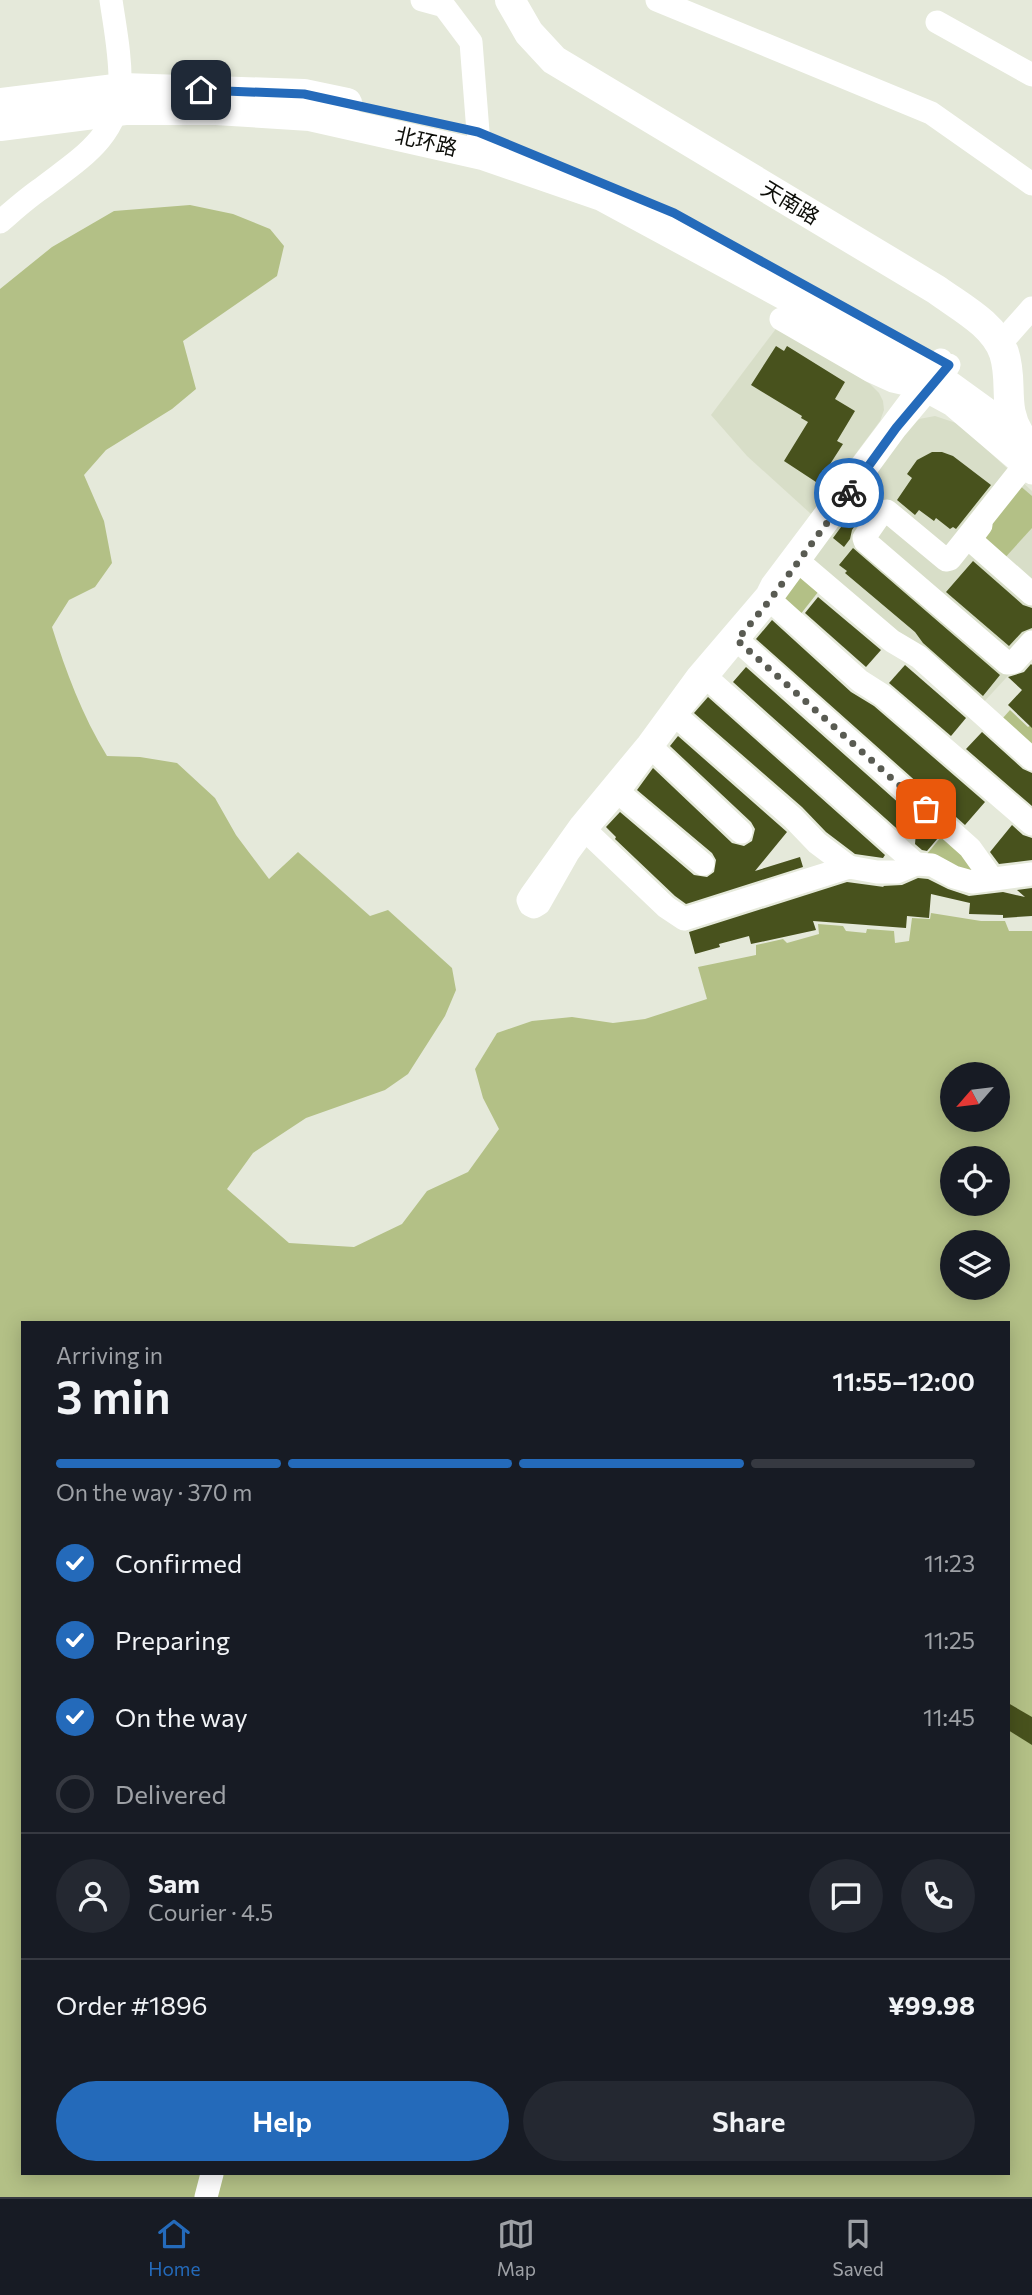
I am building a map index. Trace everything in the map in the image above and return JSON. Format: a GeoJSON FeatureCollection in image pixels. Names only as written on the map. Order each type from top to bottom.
{"type":"FeatureCollection","features":[{"type":"Feature","properties":{"kind":"main road","name":"天南路"},"geometry":{"type":"LineString","coordinates":[[510,0],[529,33],[554,61],[937,290],[976,317],[1003,351],[1026,444]]}},
{"type":"Feature","properties":{"kind":"main road","name":"天南路"},"geometry":{"type":"LineString","coordinates":[[522,0],[547,38],[571,58],[944,282],[983,311],[1008,335],[1021,362],[1026,444]]}},
{"type":"Feature","properties":{"kind":"main road","name":"北环路"},"geometry":{"type":"LineString","coordinates":[[0,103],[304,94],[480,144],[674,213],[934,376],[1026,444]]}},
{"type":"Feature","properties":{"kind":"main road","name":"北环路"},"geometry":{"type":"LineString","coordinates":[[0,126],[118,99]]}},
{"type":"Feature","properties":{"kind":"street"},"geometry":{"type":"LineString","coordinates":[[0,222],[87,155],[107,131],[118,99],[120,60],[111,0]]}},
{"type":"Feature","properties":{"kind":"street"},"geometry":{"type":"LineString","coordinates":[[422,0],[444,6],[471,42],[480,144]]}},
{"type":"Feature","properties":{"kind":"street"},"geometry":{"type":"LineString","coordinates":[[657,0],[932,113],[1032,184]]}},
{"type":"Feature","properties":{"kind":"street"},"geometry":{"type":"LineString","coordinates":[[937,22],[1032,75]]}},
{"type":"Feature","properties":{"kind":"street"},"geometry":{"type":"LineString","coordinates":[[1008,335],[1032,309]]}},
{"type":"Feature","properties":{"kind":"street"},"geometry":{"type":"LineString","coordinates":[[781,318],[892,381],[934,376]]}},
{"type":"Feature","properties":{"kind":"street"},"geometry":{"type":"LineString","coordinates":[[934,376],[964,414],[1026,444]]}},
{"type":"Feature","properties":{"kind":"street"},"geometry":{"type":"LineString","coordinates":[[934,376],[770,600],[585,830],[568,853],[539,904],[534,907],[530,905],[528,900],[531,895],[580,825],[648,744],[696,677],[767,595],[934,376]]}},
{"type":"Feature","properties":{"kind":"street"},"geometry":{"type":"LineString","coordinates":[[1026,444],[950,559],[946,560],[887,512],[882,512],[865,535],[865,541],[1007,663],[1014,662],[1032,642]]}},
{"type":"Feature","properties":{"kind":"street"},"geometry":{"type":"LineString","coordinates":[[1026,444],[1007,492],[972,540],[1032,594]]}},
{"type":"Feature","properties":{"kind":"street"},"geometry":{"type":"LineString","coordinates":[[897,568],[920,539]]}},
{"type":"Feature","properties":{"kind":"street"},"geometry":{"type":"LineString","coordinates":[[798,561],[892,641],[919,657],[1032,759]]}},
{"type":"Feature","properties":{"kind":"street"},"geometry":{"type":"LineString","coordinates":[[770,600],[860,681],[882,695],[1032,824]]}},
{"type":"Feature","properties":{"kind":"street"},"geometry":{"type":"LineString","coordinates":[[737,640],[970,848],[992,879]]}},
{"type":"Feature","properties":{"kind":"street"},"geometry":{"type":"LineString","coordinates":[[707,678],[916,864]]}},
{"type":"Feature","properties":{"kind":"street"},"geometry":{"type":"LineString","coordinates":[[675,715],[793,818],[817,843],[849,867],[897,872],[916,864],[932,865],[954,877],[972,882],[1032,874]]}},
{"type":"Feature","properties":{"kind":"street"},"geometry":{"type":"LineString","coordinates":[[652,748],[741,832]]}},
{"type":"Feature","properties":{"kind":"street"},"geometry":{"type":"LineString","coordinates":[[618,792],[703,864]]}},
{"type":"Feature","properties":{"kind":"street"},"geometry":{"type":"LineString","coordinates":[[585,830],[666,907],[684,919],[849,867]]}},
{"type":"Feature","properties":{"kind":"street"},"geometry":{"type":"LineString","coordinates":[[206,2197],[212,2175]]}},
{"type":"Feature","properties":{"kind":"shaded area"},"geometry":{"type":"Polygon","coordinates":[[[778,326],[870,384],[883,401],[884,410],[880,421],[811,514],[747,456],[711,415],[778,326]]]}},
{"type":"Feature","properties":{"kind":"shaded area"},"geometry":{"type":"Polygon","coordinates":[[[935,416],[959,424],[1032,491],[1032,650],[981,705],[807,555],[905,430],[919,419],[935,416]]]}},
{"type":"Feature","properties":{"kind":"green space"},"geometry":{"type":"Polygon","coordinates":[[[190,205],[233,214],[270,229],[284,246],[277,276],[183,341],[196,389],[172,409],[106,450],[84,475],[104,521],[112,563],[95,587],[69,600],[52,627],[82,709],[107,756],[140,757],[177,763],[215,798],[236,835],[269,879],[298,852],[370,916],[388,910],[452,968],[456,990],[445,1016],[408,1074],[385,1090],[306,1118],[253,1153],[227,1189],[289,1243],[354,1247],[402,1224],[427,1191],[468,1172],[499,1129],[483,1098],[475,1069],[497,1033],[532,1021],[572,1017],[613,1023],[645,1019],[707,999],[698,967],[756,955],[756,945],[783,939],[787,943],[819,934],[818,924],[843,926],[846,931],[866,933],[867,929],[894,931],[895,943],[909,941],[912,918],[930,919],[931,913],[981,921],[1005,921],[1009,931],[1032,931],[1032,2197],[0,2197],[0,289],[52,247],[114,211],[190,205]]]}},
{"type":"Feature","properties":{"kind":"green space"},"geometry":{"type":"Polygon","coordinates":[[[1018,484],[1032,496],[1032,528],[1002,561],[975,537],[1018,484]]]}},
{"type":"Feature","properties":{"kind":"green space"},"geometry":{"type":"Polygon","coordinates":[[[797,570],[822,587],[796,620],[778,594],[797,570]]]}},
{"type":"Feature","properties":{"kind":"green space"},"geometry":{"type":"Polygon","coordinates":[[[1010,710],[1028,727],[1032,724],[1032,747],[1002,719],[1010,710]]]}},
{"type":"Feature","properties":{"kind":"green space"},"geometry":{"type":"Polygon","coordinates":[[[945,832],[982,873],[922,860],[945,832]]]}},
{"type":"Feature","properties":{"kind":"building"},"geometry":{"type":"Polygon","coordinates":[[[776,346],[784,351],[787,346],[845,382],[835,399],[855,411],[837,441],[843,444],[816,482],[784,461],[808,422],[751,385],[776,346]]]}},
{"type":"Feature","properties":{"kind":"building"},"geometry":{"type":"Polygon","coordinates":[[[932,452],[953,456],[991,485],[956,529],[950,529],[936,518],[934,521],[919,510],[915,515],[897,500],[912,478],[907,474],[917,460],[932,452]]]}},
{"type":"Feature","properties":{"kind":"building"},"geometry":{"type":"Polygon","coordinates":[[[869,489],[880,498],[870,504],[844,547],[833,538],[869,489]]]}},
{"type":"Feature","properties":{"kind":"building"},"geometry":{"type":"Polygon","coordinates":[[[853,548],[1000,675],[983,696],[923,643],[915,632],[845,573],[847,571],[839,565],[853,548]]]}},
{"type":"Feature","properties":{"kind":"building"},"geometry":{"type":"Polygon","coordinates":[[[973,561],[1023,605],[1032,608],[1032,628],[1022,632],[1009,646],[946,592],[973,561]]]}},
{"type":"Feature","properties":{"kind":"building"},"geometry":{"type":"Polygon","coordinates":[[[818,597],[881,650],[866,667],[805,613],[818,597]]]}},
{"type":"Feature","properties":{"kind":"building"},"geometry":{"type":"Polygon","coordinates":[[[772,620],[851,692],[874,706],[985,802],[965,825],[756,639],[772,620]]]}},
{"type":"Feature","properties":{"kind":"building"},"geometry":{"type":"Polygon","coordinates":[[[1031,664],[1032,728],[1008,705],[1022,690],[1008,677],[1024,672],[1031,664]]]}},
{"type":"Feature","properties":{"kind":"building"},"geometry":{"type":"Polygon","coordinates":[[[905,665],[966,718],[951,736],[889,683],[905,665]]]}},
{"type":"Feature","properties":{"kind":"building"},"geometry":{"type":"Polygon","coordinates":[[[746,667],[938,838],[927,851],[915,844],[917,821],[904,835],[733,682],[746,667]]]}},
{"type":"Feature","properties":{"kind":"building"},"geometry":{"type":"Polygon","coordinates":[[[708,697],[885,855],[883,858],[855,854],[826,832],[802,807],[694,713],[708,697]]]}},
{"type":"Feature","properties":{"kind":"building"},"geometry":{"type":"Polygon","coordinates":[[[982,732],[1023,769],[1032,773],[1032,806],[966,749],[982,732]]]}},
{"type":"Feature","properties":{"kind":"building"},"geometry":{"type":"Polygon","coordinates":[[[678,736],[787,832],[755,871],[800,857],[803,867],[686,904],[615,839],[606,827],[620,812],[694,875],[707,877],[714,872],[716,860],[712,853],[637,790],[653,768],[732,843],[744,846],[752,841],[755,829],[751,822],[670,746],[678,736]]]}},
{"type":"Feature","properties":{"kind":"building"},"geometry":{"type":"Polygon","coordinates":[[[1012,825],[1023,835],[1032,838],[1032,860],[999,864],[990,852],[1012,825]]]}},
{"type":"Feature","properties":{"kind":"building"},"geometry":{"type":"Polygon","coordinates":[[[918,878],[928,879],[969,896],[1003,892],[1025,897],[1017,890],[1032,888],[1032,916],[1003,918],[1003,915],[969,914],[970,903],[931,894],[929,918],[907,916],[906,928],[813,921],[816,930],[751,944],[749,936],[695,954],[689,932],[847,882],[884,887],[902,885],[918,878]]]}},
{"type":"Feature","properties":{"kind":"building"},"geometry":{"type":"Polygon","coordinates":[[[1010,1704],[1032,1717],[1032,1745],[1010,1731],[1010,1704]]]}},
{"type":"Feature","properties":{"kind":"way so far"},"geometry":{"type":"LineString","coordinates":[[849,493],[737,640],[926,809]]}},
{"type":"Feature","properties":{"kind":"route"},"geometry":{"type":"LineString","coordinates":[[201,90],[304,94],[478,132],[674,213],[949,365],[896,428],[849,493]]}}]}
